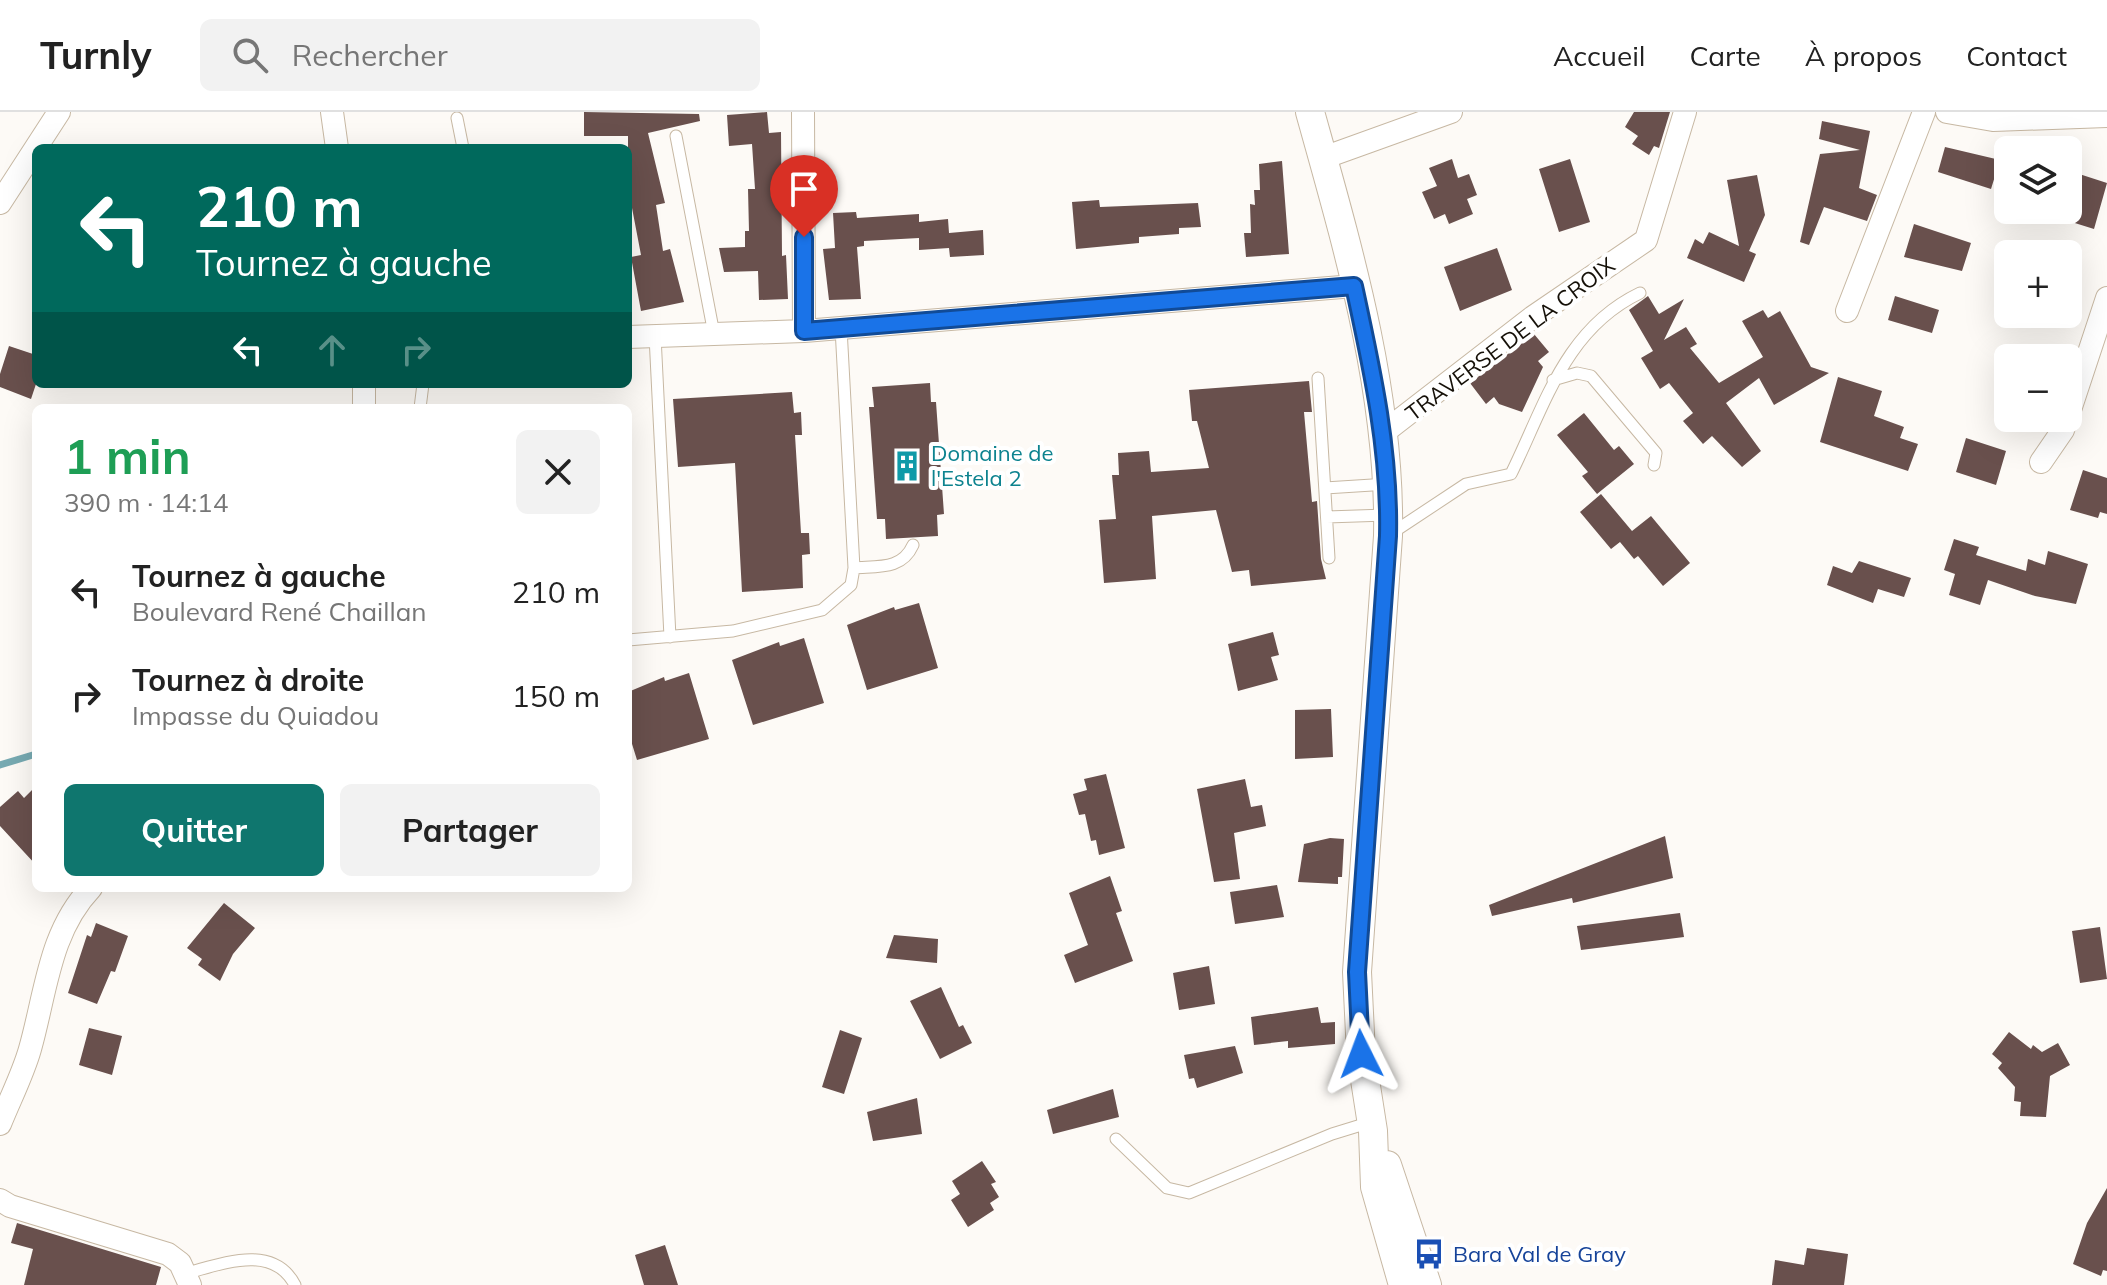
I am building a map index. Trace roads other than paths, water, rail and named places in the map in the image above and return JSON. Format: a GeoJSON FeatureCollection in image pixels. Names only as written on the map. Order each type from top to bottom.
{"type":"FeatureCollection","features":[{"type":"Feature","properties":{"kind":"street"},"geometry":{"type":"LineString","coordinates":[[38,144],[59,112]]}},
{"type":"Feature","properties":{"kind":"street"},"geometry":{"type":"LineString","coordinates":[[332,112],[336,144]]}},
{"type":"Feature","properties":{"kind":"street"},"geometry":{"type":"LineString","coordinates":[[803,112],[804,331]]}},
{"type":"Feature","properties":{"kind":"street"},"geometry":{"type":"LineString","coordinates":[[1310,112],[1354,286],[1383,433],[1389,484],[1389,525],[1357,972],[1361,1054],[1372,1126],[1375,1187],[1403,1285]]}},
{"type":"Feature","properties":{"kind":"street"},"geometry":{"type":"LineString","coordinates":[[1323,158],[1451,112]]}},
{"type":"Feature","properties":{"kind":"street","name":"TRAVERSE DE LA CROIX"},"geometry":{"type":"LineString","coordinates":[[1383,433],[1533,317],[1646,240],[1685,112]]}},
{"type":"Feature","properties":{"kind":"street"},"geometry":{"type":"LineString","coordinates":[[1847,311],[1924,112]]}},
{"type":"Feature","properties":{"kind":"street"},"geometry":{"type":"LineString","coordinates":[[1947,112],[1993,120],[2107,116]]}},
{"type":"Feature","properties":{"kind":"street"},"geometry":{"type":"LineString","coordinates":[[0,203],[32,154]]}},
{"type":"Feature","properties":{"kind":"street"},"geometry":{"type":"LineString","coordinates":[[632,337],[804,331],[1354,286]]}},
{"type":"Feature","properties":{"kind":"street"},"geometry":{"type":"LineString","coordinates":[[2082,374],[2107,298]]}},
{"type":"Feature","properties":{"kind":"street"},"geometry":{"type":"LineString","coordinates":[[2041,462],[2062,432]]}},
{"type":"Feature","properties":{"kind":"street"},"geometry":{"type":"LineString","coordinates":[[0,1124],[30,1051],[55,948],[76,904],[87,892]]}},
{"type":"Feature","properties":{"kind":"street"},"geometry":{"type":"LineString","coordinates":[[1372,1126],[1427,1285]]}},
{"type":"Feature","properties":{"kind":"street"},"geometry":{"type":"LineString","coordinates":[[0,1200],[10,1206],[168,1254],[189,1279]]}},
{"type":"Feature","properties":{"kind":"lane"},"geometry":{"type":"LineString","coordinates":[[457,118],[462,144]]}},
{"type":"Feature","properties":{"kind":"lane"},"geometry":{"type":"LineString","coordinates":[[676,136],[714,334]]}},
{"type":"Feature","properties":{"kind":"lane"},"geometry":{"type":"LineString","coordinates":[[1327,517],[1389,525],[1466,484],[1511,474],[1553,380],[1570,351],[1614,305],[1640,293]]}},
{"type":"Feature","properties":{"kind":"lane"},"geometry":{"type":"LineString","coordinates":[[632,640],[733,631],[822,610],[851,585],[854,568],[841,328]]}},
{"type":"Feature","properties":{"kind":"lane"},"geometry":{"type":"LineString","coordinates":[[655,336],[670,637]]}},
{"type":"Feature","properties":{"kind":"lane"},"geometry":{"type":"LineString","coordinates":[[1553,380],[1577,373],[1591,376],[1656,453],[1654,465]]}},
{"type":"Feature","properties":{"kind":"lane"},"geometry":{"type":"LineString","coordinates":[[1318,378],[1329,558]]}},
{"type":"Feature","properties":{"kind":"lane"},"geometry":{"type":"LineString","coordinates":[[1325,488],[1389,484]]}},
{"type":"Feature","properties":{"kind":"lane"},"geometry":{"type":"LineString","coordinates":[[854,568],[899,564],[908,557],[913,545]]}},
{"type":"Feature","properties":{"kind":"lane"},"geometry":{"type":"LineString","coordinates":[[1116,1139],[1167,1188],[1189,1193],[1332,1134],[1372,1126]]}},
{"type":"Feature","properties":{"kind":"lane"},"geometry":{"type":"LineString","coordinates":[[189,1279],[237,1260],[262,1259],[278,1266],[295,1285]]}},
{"type":"Feature","properties":{"kind":"waterway"},"geometry":{"type":"LineString","coordinates":[[0,765],[32,755]]}},
{"type":"Feature","properties":{"kind":"place","name":"Domaine de l'Estela 2"},"geometry":{"type":"Point","coordinates":[907,466]}},
{"type":"Feature","properties":{"kind":"place","name":"Bara Val de Gray"},"geometry":{"type":"Point","coordinates":[1429,1254]}}]}
